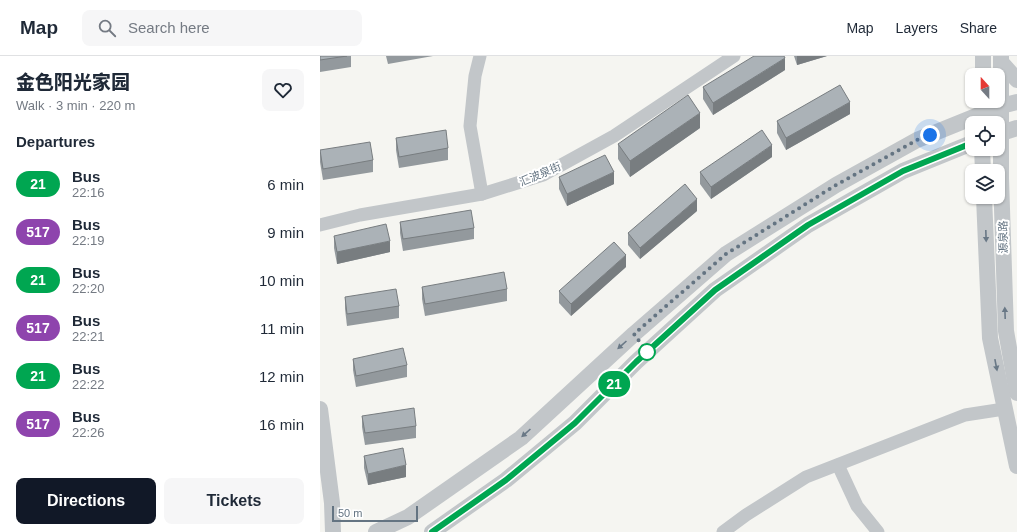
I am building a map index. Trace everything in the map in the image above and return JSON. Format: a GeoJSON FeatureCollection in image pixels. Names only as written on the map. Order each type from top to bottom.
{"type":"FeatureCollection","features":[{"type":"Feature","properties":{"kind":"street"},"geometry":{"type":"LineString","coordinates":[[480,56],[475,76],[470,126],[482,194]]}},
{"type":"Feature","properties":{"kind":"street","name":"汇波泉街"},"geometry":{"type":"LineString","coordinates":[[320,225],[360,215],[482,194],[543,175],[614,136],[734,56]]}},
{"type":"Feature","properties":{"kind":"street"},"geometry":{"type":"LineString","coordinates":[[983,56],[983,68]]}},
{"type":"Feature","properties":{"kind":"street"},"geometry":{"type":"LineString","coordinates":[[1001,59],[1017,80]]}},
{"type":"Feature","properties":{"kind":"street"},"geometry":{"type":"LineString","coordinates":[[1005,105],[1017,102]]}},
{"type":"Feature","properties":{"kind":"street"},"geometry":{"type":"LineString","coordinates":[[376,532],[408,517],[520,438],[634,334],[726,254],[836,185],[910,144],[996,108]]}},
{"type":"Feature","properties":{"kind":"street"},"geometry":{"type":"LineString","coordinates":[[1005,132],[1017,128]]}},
{"type":"Feature","properties":{"kind":"street"},"geometry":{"type":"LineString","coordinates":[[432,532],[506,480],[575,423],[636,362],[715,290],[808,225],[903,171],[965,146]]}},
{"type":"Feature","properties":{"kind":"street","name":"源泉路"},"geometry":{"type":"LineString","coordinates":[[1001,156],[1006,331],[1017,393]]}},
{"type":"Feature","properties":{"kind":"street","name":"源泉路"},"geometry":{"type":"LineString","coordinates":[[984,204],[990,338],[1017,466]]}},
{"type":"Feature","properties":{"kind":"street"},"geometry":{"type":"LineString","coordinates":[[320,409],[324,471],[333,532]]}},
{"type":"Feature","properties":{"kind":"street"},"geometry":{"type":"LineString","coordinates":[[723,532],[746,515],[806,477],[966,415],[1004,409]]}},
{"type":"Feature","properties":{"kind":"street"},"geometry":{"type":"LineString","coordinates":[[838,465],[857,506],[878,532]]}},
{"type":"Feature","properties":{"kind":"building"},"geometry":{"type":"Polygon","coordinates":[[[320,56],[347,56],[320,60],[320,56]]]}},
{"type":"Feature","properties":{"kind":"building"},"geometry":{"type":"Polygon","coordinates":[[[754,56],[784,56],[785,58],[713,103],[703,87],[754,56]]]}},
{"type":"Feature","properties":{"kind":"building"},"geometry":{"type":"Polygon","coordinates":[[[840,85],[850,102],[786,138],[777,121],[840,85]]]}},
{"type":"Feature","properties":{"kind":"building"},"geometry":{"type":"Polygon","coordinates":[[[688,95],[700,113],[630,161],[618,144],[688,95]]]}},
{"type":"Feature","properties":{"kind":"building"},"geometry":{"type":"Polygon","coordinates":[[[446,130],[448,148],[399,157],[396,138],[446,130]]]}},
{"type":"Feature","properties":{"kind":"building"},"geometry":{"type":"Polygon","coordinates":[[[762,130],[772,145],[711,187],[700,172],[762,130]]]}},
{"type":"Feature","properties":{"kind":"building"},"geometry":{"type":"Polygon","coordinates":[[[370,142],[373,160],[323,169],[320,150],[370,142]]]}},
{"type":"Feature","properties":{"kind":"building"},"geometry":{"type":"Polygon","coordinates":[[[605,155],[614,172],[567,194],[559,177],[605,155]]]}},
{"type":"Feature","properties":{"kind":"building"},"geometry":{"type":"Polygon","coordinates":[[[685,184],[697,199],[640,248],[628,233],[685,184]]]}},
{"type":"Feature","properties":{"kind":"building"},"geometry":{"type":"Polygon","coordinates":[[[471,210],[474,228],[403,239],[400,222],[471,210]]]}},
{"type":"Feature","properties":{"kind":"building"},"geometry":{"type":"Polygon","coordinates":[[[386,224],[390,241],[337,252],[334,236],[386,224]]]}},
{"type":"Feature","properties":{"kind":"building"},"geometry":{"type":"Polygon","coordinates":[[[614,242],[626,255],[571,304],[559,291],[614,242]]]}},
{"type":"Feature","properties":{"kind":"building"},"geometry":{"type":"Polygon","coordinates":[[[504,272],[507,289],[425,304],[422,287],[504,272]]]}},
{"type":"Feature","properties":{"kind":"building"},"geometry":{"type":"Polygon","coordinates":[[[396,289],[399,306],[347,314],[345,297],[396,289]]]}},
{"type":"Feature","properties":{"kind":"building"},"geometry":{"type":"Polygon","coordinates":[[[403,348],[407,365],[356,376],[353,359],[403,348]]]}},
{"type":"Feature","properties":{"kind":"building"},"geometry":{"type":"Polygon","coordinates":[[[414,408],[416,426],[365,433],[362,416],[414,408]]]}},
{"type":"Feature","properties":{"kind":"building"},"geometry":{"type":"Polygon","coordinates":[[[403,448],[406,465],[368,474],[364,456],[403,448]]]}},
{"type":"Feature","properties":{"kind":"bus line","name":"21"},"geometry":{"type":"LineString","coordinates":[[432,532],[506,480],[575,423],[636,362],[715,290],[808,225],[903,171],[965,146]]}},
{"type":"Feature","properties":{"kind":"route"},"geometry":{"type":"LineString","coordinates":[[647,352],[634,334],[726,254],[836,185],[917,140],[930,135]]}}]}
